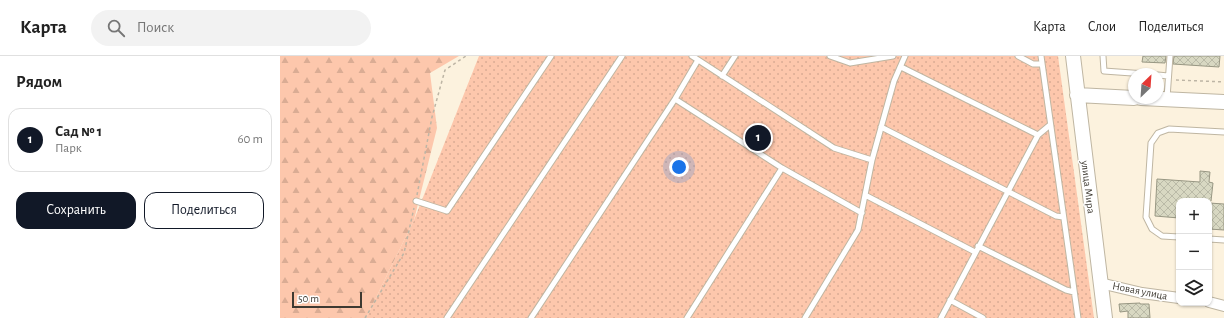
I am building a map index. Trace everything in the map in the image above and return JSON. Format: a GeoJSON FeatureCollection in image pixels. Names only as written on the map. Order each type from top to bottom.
{"type":"FeatureCollection","features":[{"type":"Feature","properties":{"kind":"main road","name":"улица Мира"},"geometry":{"type":"LineString","coordinates":[[1073,56],[1105,318]]}},
{"type":"Feature","properties":{"kind":"main road"},"geometry":{"type":"LineString","coordinates":[[1077,95],[1128,98]]}},
{"type":"Feature","properties":{"kind":"main road"},"geometry":{"type":"LineString","coordinates":[[1166,99],[1224,102]]}},
{"type":"Feature","properties":{"kind":"street","name":"Новая улица"},"geometry":{"type":"LineString","coordinates":[[1100,283],[1142,293],[1176,298]]}},
{"type":"Feature","properties":{"kind":"street"},"geometry":{"type":"LineString","coordinates":[[1212,303],[1224,306]]}},
{"type":"Feature","properties":{"kind":"lane"},"geometry":{"type":"LineString","coordinates":[[416,201],[447,211],[551,56]]}},
{"type":"Feature","properties":{"kind":"lane"},"geometry":{"type":"LineString","coordinates":[[447,318],[622,56]]}},
{"type":"Feature","properties":{"kind":"lane"},"geometry":{"type":"LineString","coordinates":[[692,56],[834,148],[872,160]]}},
{"type":"Feature","properties":{"kind":"lane"},"geometry":{"type":"LineString","coordinates":[[722,76],[735,56]]}},
{"type":"Feature","properties":{"kind":"lane"},"geometry":{"type":"LineString","coordinates":[[830,56],[850,63],[893,56]]}},
{"type":"Feature","properties":{"kind":"lane"},"geometry":{"type":"LineString","coordinates":[[805,318],[858,230],[872,160],[894,81],[905,56]]}},
{"type":"Feature","properties":{"kind":"lane"},"geometry":{"type":"LineString","coordinates":[[1018,56],[1033,64],[1042,64]]}},
{"type":"Feature","properties":{"kind":"lane"},"geometry":{"type":"LineString","coordinates":[[1041,56],[1078,318]]}},
{"type":"Feature","properties":{"kind":"lane"},"geometry":{"type":"LineString","coordinates":[[1103,56],[1104,71],[1128,73]]}},
{"type":"Feature","properties":{"kind":"lane"},"geometry":{"type":"LineString","coordinates":[[1166,99],[1170,56]]}},
{"type":"Feature","properties":{"kind":"lane"},"geometry":{"type":"LineString","coordinates":[[531,318],[675,99],[698,60]]}},
{"type":"Feature","properties":{"kind":"lane"},"geometry":{"type":"LineString","coordinates":[[900,67],[1038,135]]}},
{"type":"Feature","properties":{"kind":"lane"},"geometry":{"type":"LineString","coordinates":[[1164,77],[1168,78]]}},
{"type":"Feature","properties":{"kind":"lane"},"geometry":{"type":"LineString","coordinates":[[675,99],[782,168],[862,213]]}},
{"type":"Feature","properties":{"kind":"lane"},"geometry":{"type":"LineString","coordinates":[[941,318],[1038,135],[1050,125]]}},
{"type":"Feature","properties":{"kind":"lane"},"geometry":{"type":"LineString","coordinates":[[881,127],[1056,216],[1063,218]]}},
{"type":"Feature","properties":{"kind":"lane"},"geometry":{"type":"LineString","coordinates":[[1176,237],[1162,236],[1152,229],[1146,217],[1152,143],[1158,133],[1169,129],[1224,132]]}},
{"type":"Feature","properties":{"kind":"lane"},"geometry":{"type":"LineString","coordinates":[[687,318],[782,168]]}},
{"type":"Feature","properties":{"kind":"lane"},"geometry":{"type":"LineString","coordinates":[[865,195],[975,252]]}},
{"type":"Feature","properties":{"kind":"lane"},"geometry":{"type":"LineString","coordinates":[[1212,239],[1224,240]]}},
{"type":"Feature","properties":{"kind":"lane"},"geometry":{"type":"LineString","coordinates":[[978,246],[1066,290],[1074,292]]}},
{"type":"Feature","properties":{"kind":"lane"},"geometry":{"type":"LineString","coordinates":[[950,300],[983,318]]}},
{"type":"Feature","properties":{"kind":"path"},"geometry":{"type":"LineString","coordinates":[[365,318],[404,253],[416,201],[432,117],[445,70],[466,56]]}},
{"type":"Feature","properties":{"kind":"path"},"geometry":{"type":"LineString","coordinates":[[1168,78],[1224,82]]}},
{"type":"Feature","properties":{"kind":"green space"},"geometry":{"type":"Polygon","coordinates":[[[280,56],[459,56],[430,73],[437,128],[414,220],[366,318],[280,318],[280,56]]]}},
{"type":"Feature","properties":{"kind":"green space"},"geometry":{"type":"Polygon","coordinates":[[[479,56],[1058,56],[1094,318],[366,318],[414,220],[479,56]]]}},
{"type":"Feature","properties":{"kind":"building"},"geometry":{"type":"Polygon","coordinates":[[[1143,56],[1166,56],[1165,63],[1142,62],[1143,56]]]}},
{"type":"Feature","properties":{"kind":"building"},"geometry":{"type":"Polygon","coordinates":[[[1174,56],[1220,56],[1219,67],[1173,64],[1174,56]]]}},
{"type":"Feature","properties":{"kind":"building"},"geometry":{"type":"Polygon","coordinates":[[[1200,171],[1210,172],[1209,182],[1213,183],[1211,198],[1176,198],[1176,218],[1155,216],[1157,179],[1200,182],[1200,171]]]}},
{"type":"Feature","properties":{"kind":"building"},"geometry":{"type":"Polygon","coordinates":[[[1212,203],[1224,204],[1224,230],[1212,229],[1212,203]]]}},
{"type":"Feature","properties":{"kind":"building"},"geometry":{"type":"Polygon","coordinates":[[[1119,304],[1149,304],[1150,318],[1128,318],[1128,311],[1120,312],[1119,304]]]}},
{"type":"Feature","properties":{"kind":"place","name":"Сад № 1"},"geometry":{"type":"Point","coordinates":[758,138]}}]}
